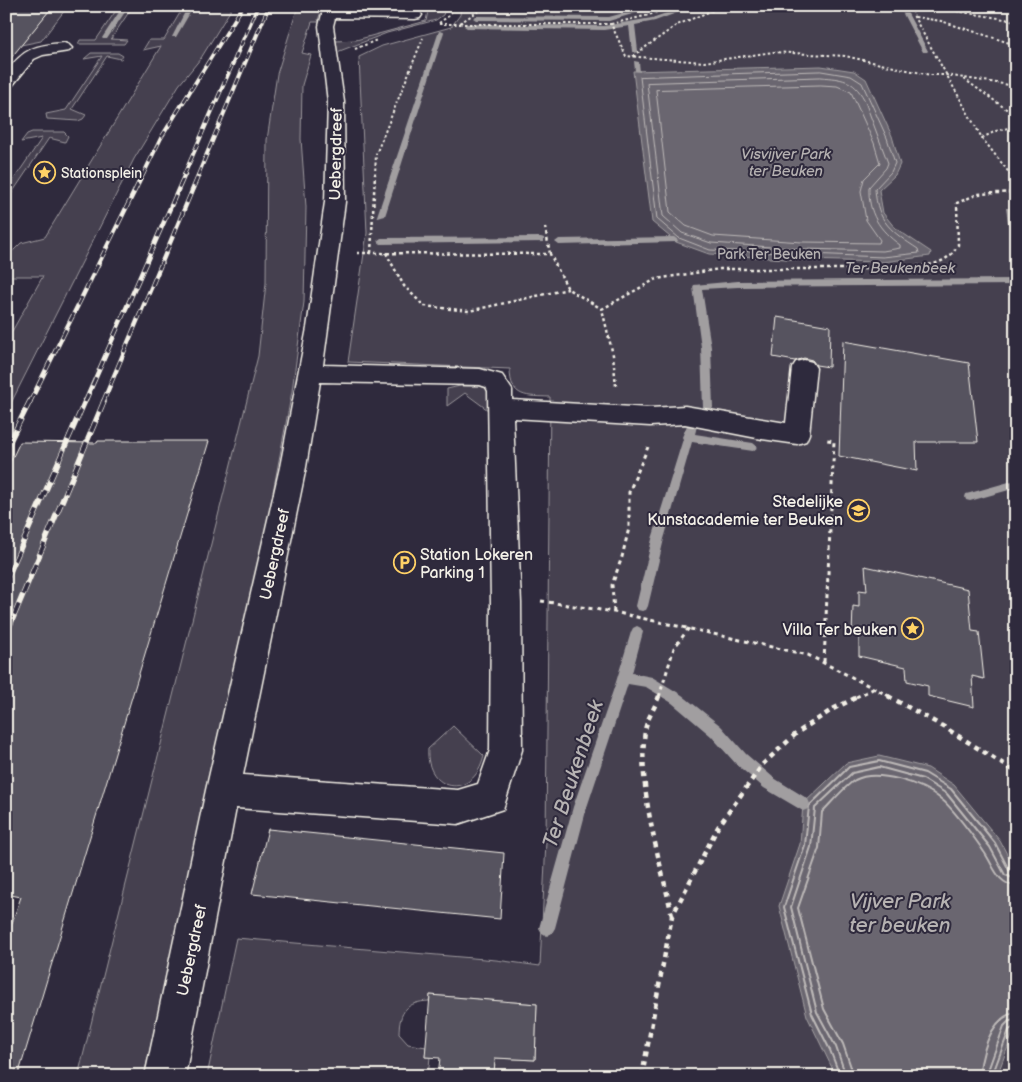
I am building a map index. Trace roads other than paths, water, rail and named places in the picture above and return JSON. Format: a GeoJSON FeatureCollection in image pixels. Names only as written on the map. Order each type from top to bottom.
{"type":"FeatureCollection","features":[{"type":"Feature","properties":{"kind":"street"},"geometry":{"type":"LineString","coordinates":[[329,15],[415,15]]}},
{"type":"Feature","properties":{"kind":"street","name":"Uebergdreef"},"geometry":{"type":"LineString","coordinates":[[165,1076],[223,790],[293,467],[310,373],[335,202],[336,102],[331,69],[329,15]]}},
{"type":"Feature","properties":{"kind":"street"},"geometry":{"type":"LineString","coordinates":[[6,84],[29,55],[38,50],[64,48]]}},
{"type":"Feature","properties":{"kind":"street"},"geometry":{"type":"LineString","coordinates":[[502,408],[620,416],[685,415],[762,430],[797,434],[804,368]]}},
{"type":"Feature","properties":{"kind":"street"},"geometry":{"type":"LineString","coordinates":[[223,790],[458,807],[491,797],[506,750],[506,603],[500,390],[494,381],[480,377],[310,373]]}},
{"type":"Feature","properties":{"kind":"water","name":"Visvijver Park ter Beuken"},"geometry":{"type":"Polygon","coordinates":[[[821,66],[854,71],[866,79],[892,136],[900,164],[895,175],[879,190],[883,213],[895,228],[931,252],[930,256],[883,262],[801,260],[709,254],[676,242],[652,222],[633,71],[821,66]]]}},
{"type":"Feature","properties":{"kind":"water","name":"Vijver Park ter beuken"},"geometry":{"type":"Polygon","coordinates":[[[879,756],[928,768],[954,785],[1000,841],[1016,871],[1016,1025],[997,1076],[836,1076],[807,1016],[779,906],[800,844],[803,804],[846,763],[879,756]]]}},
{"type":"Feature","properties":{"kind":"waterway"},"geometry":{"type":"LineString","coordinates":[[105,38],[126,6]]}},
{"type":"Feature","properties":{"kind":"waterway"},"geometry":{"type":"LineString","coordinates":[[174,36],[191,6]]}},
{"type":"Feature","properties":{"kind":"waterway"},"geometry":{"type":"LineString","coordinates":[[476,18],[609,19],[656,6]]}},
{"type":"Feature","properties":{"kind":"waterway"},"geometry":{"type":"LineString","coordinates":[[467,26],[604,28],[653,20],[692,6]]}},
{"type":"Feature","properties":{"kind":"waterway"},"geometry":{"type":"LineString","coordinates":[[898,6],[903,9],[925,51]]}},
{"type":"Feature","properties":{"kind":"waterway"},"geometry":{"type":"LineString","coordinates":[[632,25],[635,51]]}},
{"type":"Feature","properties":{"kind":"waterway"},"geometry":{"type":"LineString","coordinates":[[381,216],[441,32]]}},
{"type":"Feature","properties":{"kind":"waterway"},"geometry":{"type":"LineString","coordinates":[[636,62],[638,71]]}},
{"type":"Feature","properties":{"kind":"waterway","name":"Ter Beukenbeek"},"geometry":{"type":"LineString","coordinates":[[1016,210],[1009,210],[1012,223],[1016,229]]}},
{"type":"Feature","properties":{"kind":"waterway"},"geometry":{"type":"LineString","coordinates":[[381,241],[541,240]]}},
{"type":"Feature","properties":{"kind":"waterway"},"geometry":{"type":"LineString","coordinates":[[559,242],[674,240]]}},
{"type":"Feature","properties":{"kind":"waterway","name":"Ter Beukenbeek"},"geometry":{"type":"LineString","coordinates":[[708,408],[706,347],[697,287],[738,284],[1016,282]]}},
{"type":"Feature","properties":{"kind":"waterway","name":"Ter Beukenbeek"},"geometry":{"type":"LineString","coordinates":[[689,437],[692,426]]}},
{"type":"Feature","properties":{"kind":"waterway","name":"Ter Beukenbeek"},"geometry":{"type":"LineString","coordinates":[[642,606],[658,539],[689,437]]}},
{"type":"Feature","properties":{"kind":"waterway"},"geometry":{"type":"LineString","coordinates":[[689,437],[753,447]]}},
{"type":"Feature","properties":{"kind":"waterway"},"geometry":{"type":"LineString","coordinates":[[970,497],[1016,484]]}},
{"type":"Feature","properties":{"kind":"waterway","name":"Ter Beukenbeek"},"geometry":{"type":"LineString","coordinates":[[547,928],[565,856],[637,632]]}},
{"type":"Feature","properties":{"kind":"waterway"},"geometry":{"type":"LineString","coordinates":[[625,678],[648,681],[677,699],[716,731],[741,759],[769,783],[803,804]]}},
{"type":"Feature","properties":{"kind":"railway"},"geometry":{"type":"LineString","coordinates":[[143,175],[161,138],[243,6]]}},
{"type":"Feature","properties":{"kind":"railway"},"geometry":{"type":"LineString","coordinates":[[184,175],[258,6]]}},
{"type":"Feature","properties":{"kind":"railway"},"geometry":{"type":"LineString","coordinates":[[198,175],[269,6]]}},
{"type":"Feature","properties":{"kind":"railway"},"geometry":{"type":"LineString","coordinates":[[30,402],[143,174]]}},
{"type":"Feature","properties":{"kind":"railway"},"geometry":{"type":"LineString","coordinates":[[85,402],[185,174]]}},
{"type":"Feature","properties":{"kind":"railway"},"geometry":{"type":"LineString","coordinates":[[103,402],[199,174]]}},
{"type":"Feature","properties":{"kind":"railway"},"geometry":{"type":"LineString","coordinates":[[6,449],[30,401]]}},
{"type":"Feature","properties":{"kind":"railway"},"geometry":{"type":"LineString","coordinates":[[6,581],[85,401]]}},
{"type":"Feature","properties":{"kind":"railway"},"geometry":{"type":"LineString","coordinates":[[6,635],[104,401]]}},
{"type":"Feature","properties":{"kind":"place","name":"Stationsplein"},"geometry":{"type":"Point","coordinates":[45,173]}},
{"type":"Feature","properties":{"kind":"place","name":"Stedelijke Kunstacademie ter Beuken"},"geometry":{"type":"Point","coordinates":[859,510]}},
{"type":"Feature","properties":{"kind":"place","name":"Station Lokeren Parking 1"},"geometry":{"type":"Point","coordinates":[404,563]}},
{"type":"Feature","properties":{"kind":"place","name":"Villa Ter beuken"},"geometry":{"type":"Point","coordinates":[913,629]}},
{"type":"Feature","properties":{"kind":"park label","name":"Park Ter Beuken"},"geometry":{"type":"Point","coordinates":[769,254]}}]}
